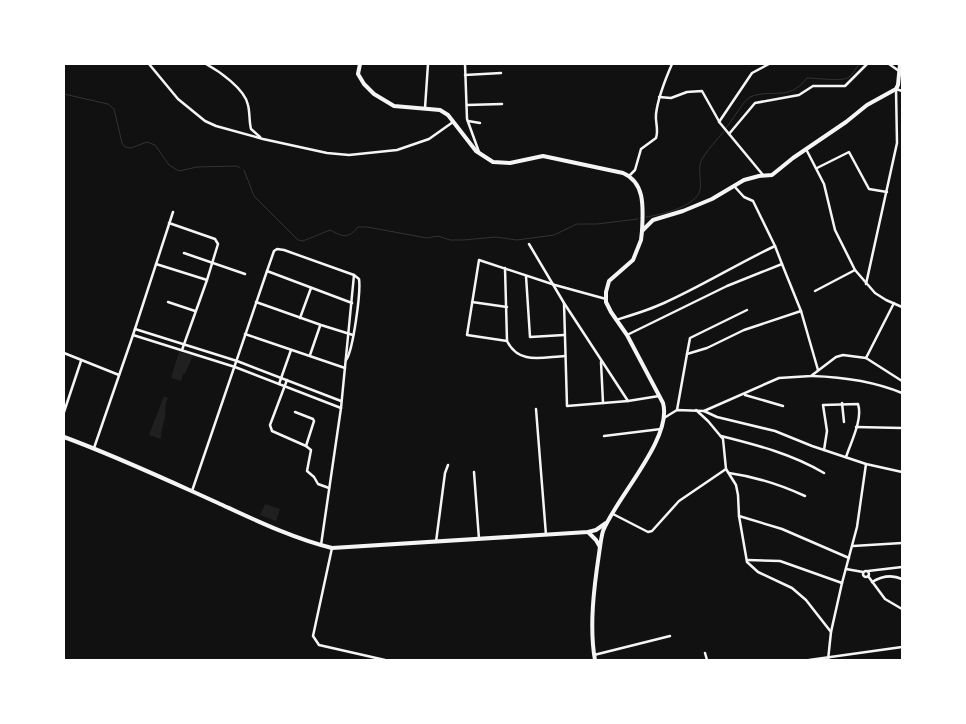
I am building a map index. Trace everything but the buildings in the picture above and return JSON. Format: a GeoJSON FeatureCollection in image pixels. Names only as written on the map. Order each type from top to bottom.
{"type":"FeatureCollection","features":[{"type":"Feature","properties":{"kind":"main road"},"geometry":{"type":"LineString","coordinates":[[360,64],[358,74],[364,84],[374,94],[394,106],[440,110],[448,115],[480,154],[493,162],[501,164],[510,163],[543,156],[622,173],[629,176],[640,189],[642,231],[637,252],[633,260],[609,281],[606,299],[611,312],[627,335],[665,411],[661,429],[653,447],[603,532],[594,610],[594,658]]}},
{"type":"Feature","properties":{"kind":"main road"},"geometry":{"type":"LineString","coordinates":[[642,231],[652,220],[683,211],[712,199],[744,180],[772,175],[867,105],[896,89],[899,67]]}},
{"type":"Feature","properties":{"kind":"main road"},"geometry":{"type":"LineString","coordinates":[[64,437],[94,448],[262,523],[332,548],[588,532],[596,530],[608,522]]}},
{"type":"Feature","properties":{"kind":"main road"},"geometry":{"type":"LineString","coordinates":[[588,532],[600,547]]}},
{"type":"Feature","properties":{"kind":"street"},"geometry":{"type":"LineString","coordinates":[[149,64],[178,99],[205,121],[216,126],[264,139],[328,154],[371,154],[398,150],[429,139],[453,122]]}},
{"type":"Feature","properties":{"kind":"street"},"geometry":{"type":"LineString","coordinates":[[206,64],[223,75],[242,92],[248,106],[251,129],[264,139]]}},
{"type":"Feature","properties":{"kind":"street"},"geometry":{"type":"LineString","coordinates":[[425,108],[428,64]]}},
{"type":"Feature","properties":{"kind":"street"},"geometry":{"type":"LineString","coordinates":[[465,64],[468,121],[480,154]]}},
{"type":"Feature","properties":{"kind":"street"},"geometry":{"type":"LineString","coordinates":[[629,176],[635,170],[641,149],[656,138],[659,97],[672,64]]}},
{"type":"Feature","properties":{"kind":"street"},"geometry":{"type":"LineString","coordinates":[[719,122],[752,73],[769,64]]}},
{"type":"Feature","properties":{"kind":"street"},"geometry":{"type":"LineString","coordinates":[[729,134],[755,102],[799,95],[813,86],[845,86],[867,64]]}},
{"type":"Feature","properties":{"kind":"street"},"geometry":{"type":"LineString","coordinates":[[889,64],[899,67]]}},
{"type":"Feature","properties":{"kind":"street"},"geometry":{"type":"LineString","coordinates":[[465,76],[501,73]]}},
{"type":"Feature","properties":{"kind":"street"},"geometry":{"type":"LineString","coordinates":[[866,284],[897,143],[896,89],[902,91]]}},
{"type":"Feature","properties":{"kind":"street"},"geometry":{"type":"LineString","coordinates":[[659,97],[671,98],[687,92],[702,91],[719,122],[764,176]]}},
{"type":"Feature","properties":{"kind":"street"},"geometry":{"type":"LineString","coordinates":[[466,105],[502,104]]}},
{"type":"Feature","properties":{"kind":"street"},"geometry":{"type":"LineString","coordinates":[[468,121],[480,124]]}},
{"type":"Feature","properties":{"kind":"street"},"geometry":{"type":"LineString","coordinates":[[806,149],[824,184],[835,230],[855,270],[876,293],[902,307]]}},
{"type":"Feature","properties":{"kind":"street"},"geometry":{"type":"LineString","coordinates":[[816,168],[849,152],[869,189],[887,192]]}},
{"type":"Feature","properties":{"kind":"street"},"geometry":{"type":"LineString","coordinates":[[734,186],[744,197],[753,201],[774,246],[801,310],[818,370]]}},
{"type":"Feature","properties":{"kind":"street"},"geometry":{"type":"LineString","coordinates":[[94,448],[173,212]]}},
{"type":"Feature","properties":{"kind":"street"},"geometry":{"type":"LineString","coordinates":[[169,223],[215,239],[218,244],[182,350]]}},
{"type":"Feature","properties":{"kind":"street"},"geometry":{"type":"LineString","coordinates":[[529,244],[601,361],[628,401]]}},
{"type":"Feature","properties":{"kind":"street"},"geometry":{"type":"LineString","coordinates":[[616,320],[663,304],[742,261],[774,246]]}},
{"type":"Feature","properties":{"kind":"street"},"geometry":{"type":"LineString","coordinates":[[192,491],[256,302],[274,252],[277,249],[354,275],[359,279],[353,335],[346,360]]}},
{"type":"Feature","properties":{"kind":"street"},"geometry":{"type":"LineString","coordinates":[[184,252],[245,274]]}},
{"type":"Feature","properties":{"kind":"street"},"geometry":{"type":"LineString","coordinates":[[507,341],[467,335],[479,260],[555,285],[606,299]]}},
{"type":"Feature","properties":{"kind":"street"},"geometry":{"type":"LineString","coordinates":[[156,264],[207,280]]}},
{"type":"Feature","properties":{"kind":"street"},"geometry":{"type":"LineString","coordinates":[[627,335],[727,286],[782,264]]}},
{"type":"Feature","properties":{"kind":"street"},"geometry":{"type":"LineString","coordinates":[[505,268],[507,341],[512,350],[526,358],[565,356]]}},
{"type":"Feature","properties":{"kind":"street"},"geometry":{"type":"LineString","coordinates":[[815,292],[855,270]]}},
{"type":"Feature","properties":{"kind":"street"},"geometry":{"type":"LineString","coordinates":[[267,271],[357,305]]}},
{"type":"Feature","properties":{"kind":"street"},"geometry":{"type":"LineString","coordinates":[[322,545],[346,360],[354,275]]}},
{"type":"Feature","properties":{"kind":"street"},"geometry":{"type":"LineString","coordinates":[[526,276],[530,337],[564,335]]}},
{"type":"Feature","properties":{"kind":"street"},"geometry":{"type":"LineString","coordinates":[[300,318],[311,288]]}},
{"type":"Feature","properties":{"kind":"street"},"geometry":{"type":"LineString","coordinates":[[168,302],[196,311]]}},
{"type":"Feature","properties":{"kind":"street"},"geometry":{"type":"LineString","coordinates":[[256,302],[353,335]]}},
{"type":"Feature","properties":{"kind":"street"},"geometry":{"type":"LineString","coordinates":[[472,302],[506,307]]}},
{"type":"Feature","properties":{"kind":"street"},"geometry":{"type":"LineString","coordinates":[[564,302],[567,406],[628,401],[659,396]]}},
{"type":"Feature","properties":{"kind":"street"},"geometry":{"type":"LineString","coordinates":[[866,358],[894,303]]}},
{"type":"Feature","properties":{"kind":"street"},"geometry":{"type":"LineString","coordinates":[[677,410],[690,338],[747,310]]}},
{"type":"Feature","properties":{"kind":"street"},"geometry":{"type":"LineString","coordinates":[[688,354],[707,348],[744,330],[801,310]]}},
{"type":"Feature","properties":{"kind":"street"},"geometry":{"type":"LineString","coordinates":[[310,355],[321,325]]}},
{"type":"Feature","properties":{"kind":"street"},"geometry":{"type":"LineString","coordinates":[[135,329],[236,361],[341,401]]}},
{"type":"Feature","properties":{"kind":"street"},"geometry":{"type":"LineString","coordinates":[[245,334],[345,368]]}},
{"type":"Feature","properties":{"kind":"street"},"geometry":{"type":"LineString","coordinates":[[133,335],[235,366],[340,408]]}},
{"type":"Feature","properties":{"kind":"street"},"geometry":{"type":"LineString","coordinates":[[280,384],[291,349]]}},
{"type":"Feature","properties":{"kind":"street"},"geometry":{"type":"LineString","coordinates":[[64,354],[119,375]]}},
{"type":"Feature","properties":{"kind":"street"},"geometry":{"type":"LineString","coordinates":[[811,376],[836,357],[843,355],[866,358],[902,381]]}},
{"type":"Feature","properties":{"kind":"street"},"geometry":{"type":"LineString","coordinates":[[64,412],[82,361]]}},
{"type":"Feature","properties":{"kind":"street"},"geometry":{"type":"LineString","coordinates":[[601,361],[603,403]]}},
{"type":"Feature","properties":{"kind":"street"},"geometry":{"type":"LineString","coordinates":[[704,411],[779,378],[811,376],[855,378],[902,393]]}},
{"type":"Feature","properties":{"kind":"street"},"geometry":{"type":"LineString","coordinates":[[287,380],[270,429],[276,434],[306,446],[311,450],[307,471],[318,484],[329,488]]}},
{"type":"Feature","properties":{"kind":"street"},"geometry":{"type":"LineString","coordinates":[[744,394],[783,406]]}},
{"type":"Feature","properties":{"kind":"street"},"geometry":{"type":"LineString","coordinates":[[842,403],[844,422]]}},
{"type":"Feature","properties":{"kind":"street"},"geometry":{"type":"LineString","coordinates":[[824,450],[827,432],[822,405],[858,404],[860,413],[846,457]]}},
{"type":"Feature","properties":{"kind":"street"},"geometry":{"type":"LineString","coordinates":[[536,409],[546,535]]}},
{"type":"Feature","properties":{"kind":"street"},"geometry":{"type":"LineString","coordinates":[[664,418],[677,410],[704,411],[717,417],[774,431],[866,464],[902,472]]}},
{"type":"Feature","properties":{"kind":"street"},"geometry":{"type":"LineString","coordinates":[[696,410],[708,420],[722,439],[726,468],[736,485],[739,516],[747,560],[758,572],[792,588],[806,600],[831,632]]}},
{"type":"Feature","properties":{"kind":"street"},"geometry":{"type":"LineString","coordinates":[[296,412],[314,421],[306,446]]}},
{"type":"Feature","properties":{"kind":"street"},"geometry":{"type":"LineString","coordinates":[[856,428],[902,428]]}},
{"type":"Feature","properties":{"kind":"street"},"geometry":{"type":"LineString","coordinates":[[604,436],[661,429]]}},
{"type":"Feature","properties":{"kind":"street"},"geometry":{"type":"LineString","coordinates":[[720,436],[777,451],[799,459],[824,473]]}},
{"type":"Feature","properties":{"kind":"street"},"geometry":{"type":"LineString","coordinates":[[828,659],[831,632],[857,527],[866,464]]}},
{"type":"Feature","properties":{"kind":"street"},"geometry":{"type":"LineString","coordinates":[[436,542],[445,473],[448,465]]}},
{"type":"Feature","properties":{"kind":"street"},"geometry":{"type":"LineString","coordinates":[[613,514],[648,532],[652,531],[679,501],[726,468]]}},
{"type":"Feature","properties":{"kind":"street"},"geometry":{"type":"LineString","coordinates":[[474,472],[479,539]]}},
{"type":"Feature","properties":{"kind":"street"},"geometry":{"type":"LineString","coordinates":[[729,473],[757,477],[782,485],[806,496]]}},
{"type":"Feature","properties":{"kind":"street"},"geometry":{"type":"LineString","coordinates":[[739,516],[782,530],[850,558]]}},
{"type":"Feature","properties":{"kind":"street"},"geometry":{"type":"LineString","coordinates":[[853,546],[902,543]]}},
{"type":"Feature","properties":{"kind":"street"},"geometry":{"type":"LineString","coordinates":[[332,548],[313,636],[319,645],[385,660]]}},
{"type":"Feature","properties":{"kind":"street"},"geometry":{"type":"LineString","coordinates":[[747,560],[780,561],[842,583]]}},
{"type":"Feature","properties":{"kind":"street"},"geometry":{"type":"LineString","coordinates":[[846,569],[863,572],[902,567]]}},
{"type":"Feature","properties":{"kind":"street"},"geometry":{"type":"LineString","coordinates":[[868,571],[868,576]]}},
{"type":"Feature","properties":{"kind":"street"},"geometry":{"type":"LineString","coordinates":[[863,572],[864,576],[868,576],[884,599],[897,608],[902,609]]}},
{"type":"Feature","properties":{"kind":"street"},"geometry":{"type":"LineString","coordinates":[[872,582],[888,576],[902,579]]}},
{"type":"Feature","properties":{"kind":"street"},"geometry":{"type":"LineString","coordinates":[[594,658],[670,636]]}},
{"type":"Feature","properties":{"kind":"street"},"geometry":{"type":"LineString","coordinates":[[809,660],[828,659],[902,647]]}},
{"type":"Feature","properties":{"kind":"street"},"geometry":{"type":"LineString","coordinates":[[705,653],[707,660]]}},
{"type":"Feature","properties":{"kind":"shaded area"},"geometry":{"type":"Polygon","coordinates":[[[179,352],[203,359],[192,357],[181,381],[171,378],[179,352]]]}},
{"type":"Feature","properties":{"kind":"shaded area"},"geometry":{"type":"Polygon","coordinates":[[[164,396],[168,398],[161,439],[149,435],[164,396]]]}},
{"type":"Feature","properties":{"kind":"shaded area"},"geometry":{"type":"Polygon","coordinates":[[[265,504],[280,509],[276,521],[260,515],[265,504]]]}},
{"type":"Feature","properties":{"kind":"waterway"},"geometry":{"type":"LineString","coordinates":[[726,128],[750,97],[794,90],[807,78],[836,80],[846,78],[852,74],[859,64]]}},
{"type":"Feature","properties":{"kind":"waterway"},"geometry":{"type":"LineString","coordinates":[[64,94],[108,104],[114,109],[122,143],[125,147],[131,148],[147,142],[155,145],[169,165],[179,171],[197,167],[237,166],[240,168]]}},
{"type":"Feature","properties":{"kind":"waterway"},"geometry":{"type":"LineString","coordinates":[[646,217],[678,209],[697,196],[700,190],[700,166],[702,159],[724,131]]}},
{"type":"Feature","properties":{"kind":"waterway"},"geometry":{"type":"LineString","coordinates":[[244,170],[254,196],[298,240],[303,241],[330,230],[345,236],[351,234],[358,227],[427,238],[438,236],[450,240],[496,237],[517,240],[554,235],[577,224],[597,224],[638,219]]}}]}
